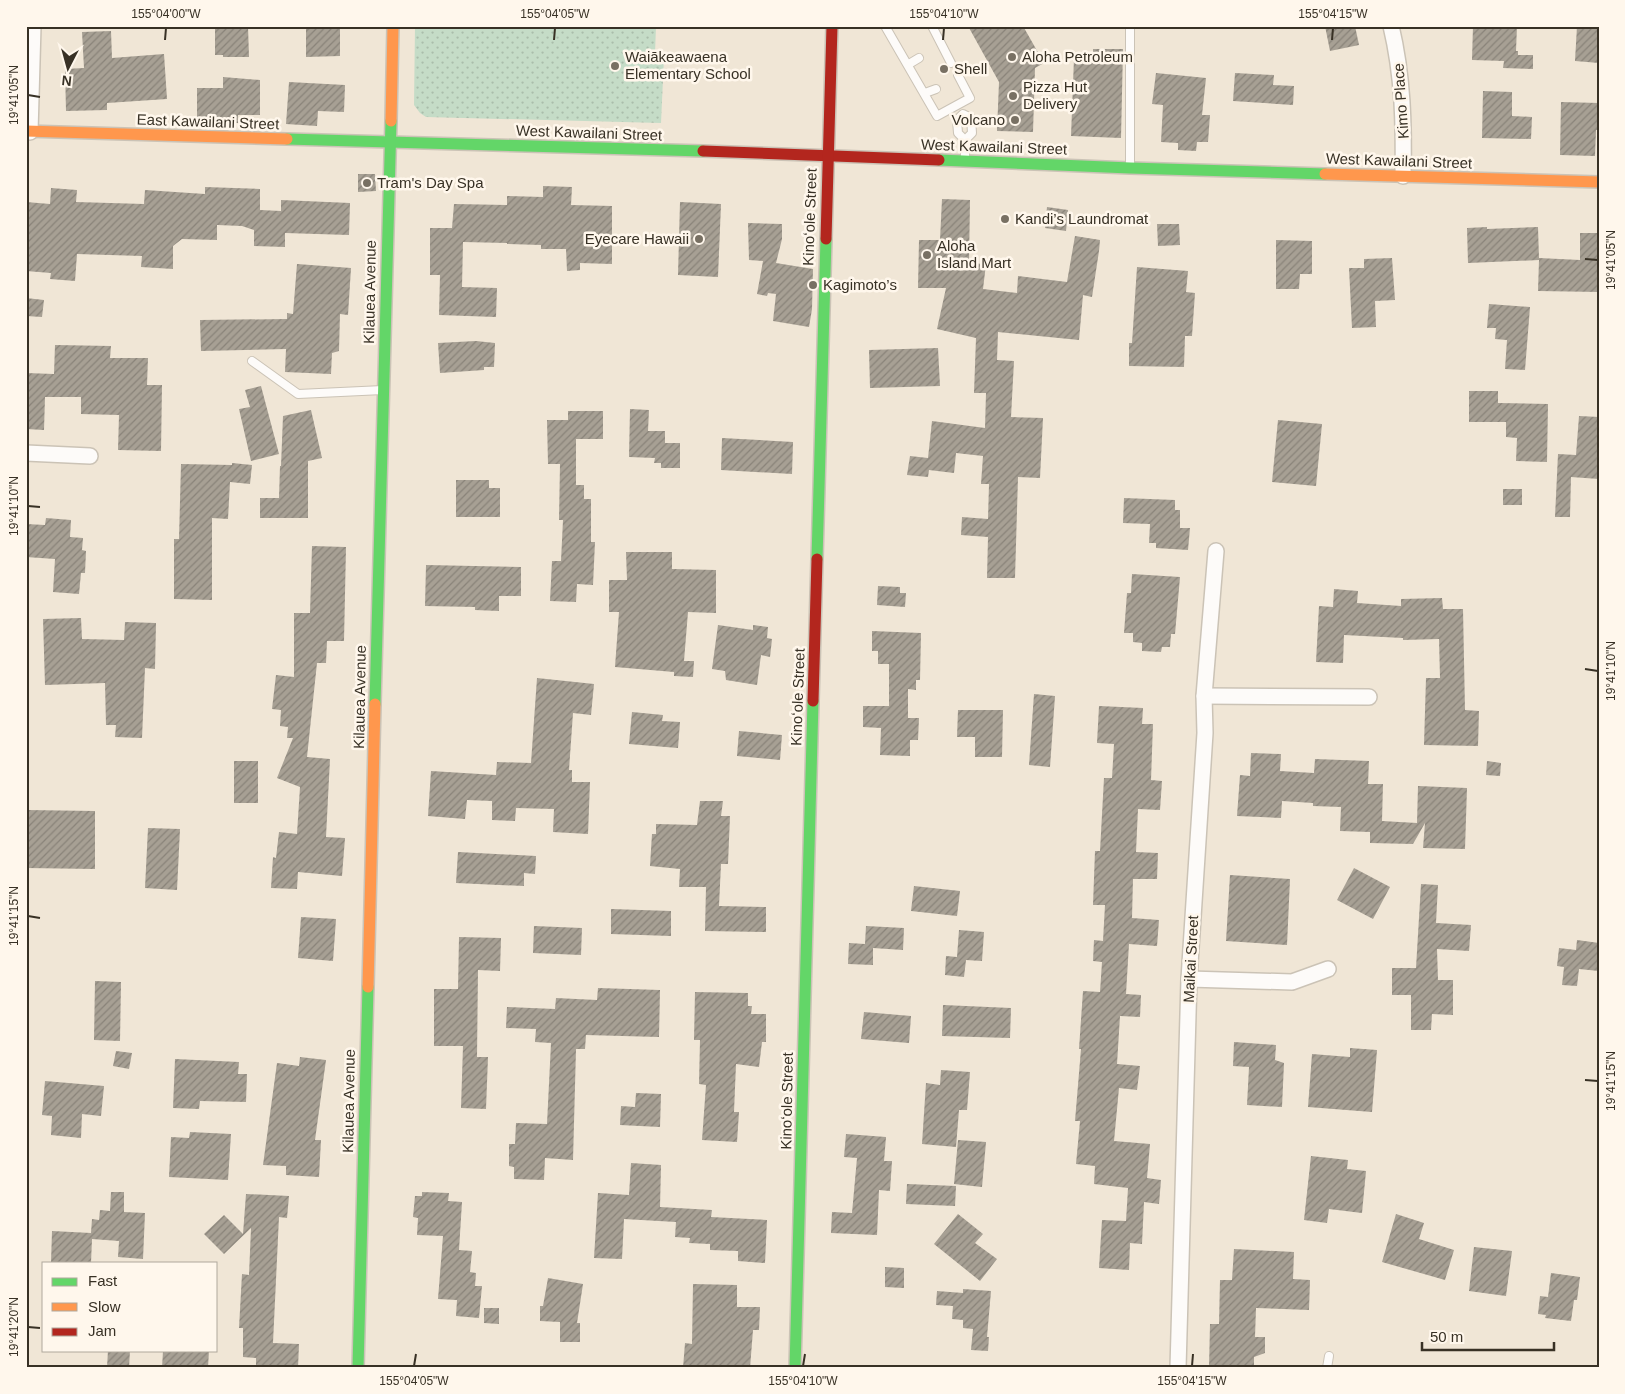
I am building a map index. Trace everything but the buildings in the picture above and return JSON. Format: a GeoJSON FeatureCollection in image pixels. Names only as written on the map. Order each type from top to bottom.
{"type":"FeatureCollection","features":[{"type":"Feature","properties":{"kind":"street"},"geometry":{"type":"LineString","coordinates":[[28,132],[33,26]]}},
{"type":"Feature","properties":{"kind":"street","name":"Kilauea Avenue"},"geometry":{"type":"LineString","coordinates":[[358,1368],[392,26]]}},
{"type":"Feature","properties":{"kind":"street","name":"Kinoʻole Street"},"geometry":{"type":"LineString","coordinates":[[795,1368],[832,26]]}},
{"type":"Feature","properties":{"kind":"street","name":"Kimo Place"},"geometry":{"type":"LineString","coordinates":[[1391,26],[1401,79],[1404,114],[1403,176]]}},
{"type":"Feature","properties":{"kind":"street","name":"East Kawailani Street"},"geometry":{"type":"LineString","coordinates":[[28,132],[389,142]]}},
{"type":"Feature","properties":{"kind":"street","name":"West Kawailani Street"},"geometry":{"type":"LineString","coordinates":[[389,142],[827,155],[1130,168],[1599,182]]}},
{"type":"Feature","properties":{"kind":"street"},"geometry":{"type":"LineString","coordinates":[[26,453],[90,456]]}},
{"type":"Feature","properties":{"kind":"street","name":"Maikai Street"},"geometry":{"type":"LineString","coordinates":[[1178,1368],[1189,979],[1205,733],[1204,696],[1216,550]]}},
{"type":"Feature","properties":{"kind":"street"},"geometry":{"type":"LineString","coordinates":[[1204,696],[1369,697]]}},
{"type":"Feature","properties":{"kind":"street"},"geometry":{"type":"LineString","coordinates":[[1189,979],[1292,982],[1328,969]]}},
{"type":"Feature","properties":{"kind":"lane"},"geometry":{"type":"LineString","coordinates":[[885,26],[909,64],[937,116],[970,98],[957,78]]}},
{"type":"Feature","properties":{"kind":"lane"},"geometry":{"type":"LineString","coordinates":[[932,26],[939,47],[951,62]]}},
{"type":"Feature","properties":{"kind":"lane"},"geometry":{"type":"LineString","coordinates":[[1130,26],[1130,168]]}},
{"type":"Feature","properties":{"kind":"lane"},"geometry":{"type":"LineString","coordinates":[[909,64],[919,58]]}},
{"type":"Feature","properties":{"kind":"lane"},"geometry":{"type":"LineString","coordinates":[[925,94],[936,89]]}},
{"type":"Feature","properties":{"kind":"lane"},"geometry":{"type":"LineString","coordinates":[[958,106],[962,114],[971,118],[972,133],[964,140]]}},
{"type":"Feature","properties":{"kind":"lane"},"geometry":{"type":"LineString","coordinates":[[962,114],[957,120],[958,133],[964,140],[965,160]]}},
{"type":"Feature","properties":{"kind":"lane"},"geometry":{"type":"LineString","coordinates":[[252,360],[298,394],[383,390]]}},
{"type":"Feature","properties":{"kind":"lane"},"geometry":{"type":"LineString","coordinates":[[1327,1368],[1329,1356]]}},
{"type":"Feature","properties":{"kind":"green space"},"geometry":{"type":"Polygon","coordinates":[[[415,26],[656,26],[655,54],[664,57],[661,123],[426,117],[414,105],[415,26]]]}},
{"type":"Feature","properties":{"kind":"traffic: fast"},"geometry":{"type":"LineString","coordinates":[[375,704],[391,121]]}},
{"type":"Feature","properties":{"kind":"traffic: fast"},"geometry":{"type":"LineString","coordinates":[[287,139],[703,151]]}},
{"type":"Feature","properties":{"kind":"traffic: fast"},"geometry":{"type":"LineString","coordinates":[[939,160],[1325,174]]}},
{"type":"Feature","properties":{"kind":"traffic: fast"},"geometry":{"type":"LineString","coordinates":[[817,559],[826,239]]}},
{"type":"Feature","properties":{"kind":"traffic: fast"},"geometry":{"type":"LineString","coordinates":[[795,1368],[813,701]]}},
{"type":"Feature","properties":{"kind":"traffic: fast"},"geometry":{"type":"LineString","coordinates":[[358,1368],[368,987]]}},
{"type":"Feature","properties":{"kind":"traffic: slow"},"geometry":{"type":"LineString","coordinates":[[391,121],[393,26]]}},
{"type":"Feature","properties":{"kind":"traffic: slow"},"geometry":{"type":"LineString","coordinates":[[26,131],[287,139]]}},
{"type":"Feature","properties":{"kind":"traffic: slow"},"geometry":{"type":"LineString","coordinates":[[1325,174],[1599,182]]}},
{"type":"Feature","properties":{"kind":"traffic: slow"},"geometry":{"type":"LineString","coordinates":[[368,987],[375,704]]}},
{"type":"Feature","properties":{"kind":"traffic: jam"},"geometry":{"type":"LineString","coordinates":[[826,239],[832,26]]}},
{"type":"Feature","properties":{"kind":"traffic: jam"},"geometry":{"type":"LineString","coordinates":[[703,151],[939,160]]}},
{"type":"Feature","properties":{"kind":"traffic: jam"},"geometry":{"type":"LineString","coordinates":[[813,701],[817,559]]}},
{"type":"Feature","properties":{"kind":"place","name":"Aloha Petroleum"},"geometry":{"type":"Point","coordinates":[1012,57]}},
{"type":"Feature","properties":{"kind":"place","name":"Waiākeawaena Elementary School"},"geometry":{"type":"Point","coordinates":[615,66]}},
{"type":"Feature","properties":{"kind":"place","name":"Shell"},"geometry":{"type":"Point","coordinates":[944,69]}},
{"type":"Feature","properties":{"kind":"place","name":"Pizza Hut Delivery"},"geometry":{"type":"Point","coordinates":[1013,96]}},
{"type":"Feature","properties":{"kind":"place","name":"Volcano"},"geometry":{"type":"Point","coordinates":[1015,120]}},
{"type":"Feature","properties":{"kind":"place","name":"Tram's Day Spa"},"geometry":{"type":"Point","coordinates":[367,183]}},
{"type":"Feature","properties":{"kind":"place","name":"Kandi’s Laundromat"},"geometry":{"type":"Point","coordinates":[1005,219]}},
{"type":"Feature","properties":{"kind":"place","name":"Eyecare Hawaii"},"geometry":{"type":"Point","coordinates":[699,239]}},
{"type":"Feature","properties":{"kind":"place","name":"Aloha Island Mart"},"geometry":{"type":"Point","coordinates":[927,255]}},
{"type":"Feature","properties":{"kind":"place","name":"Kagimoto’s"},"geometry":{"type":"Point","coordinates":[813,285]}}]}
